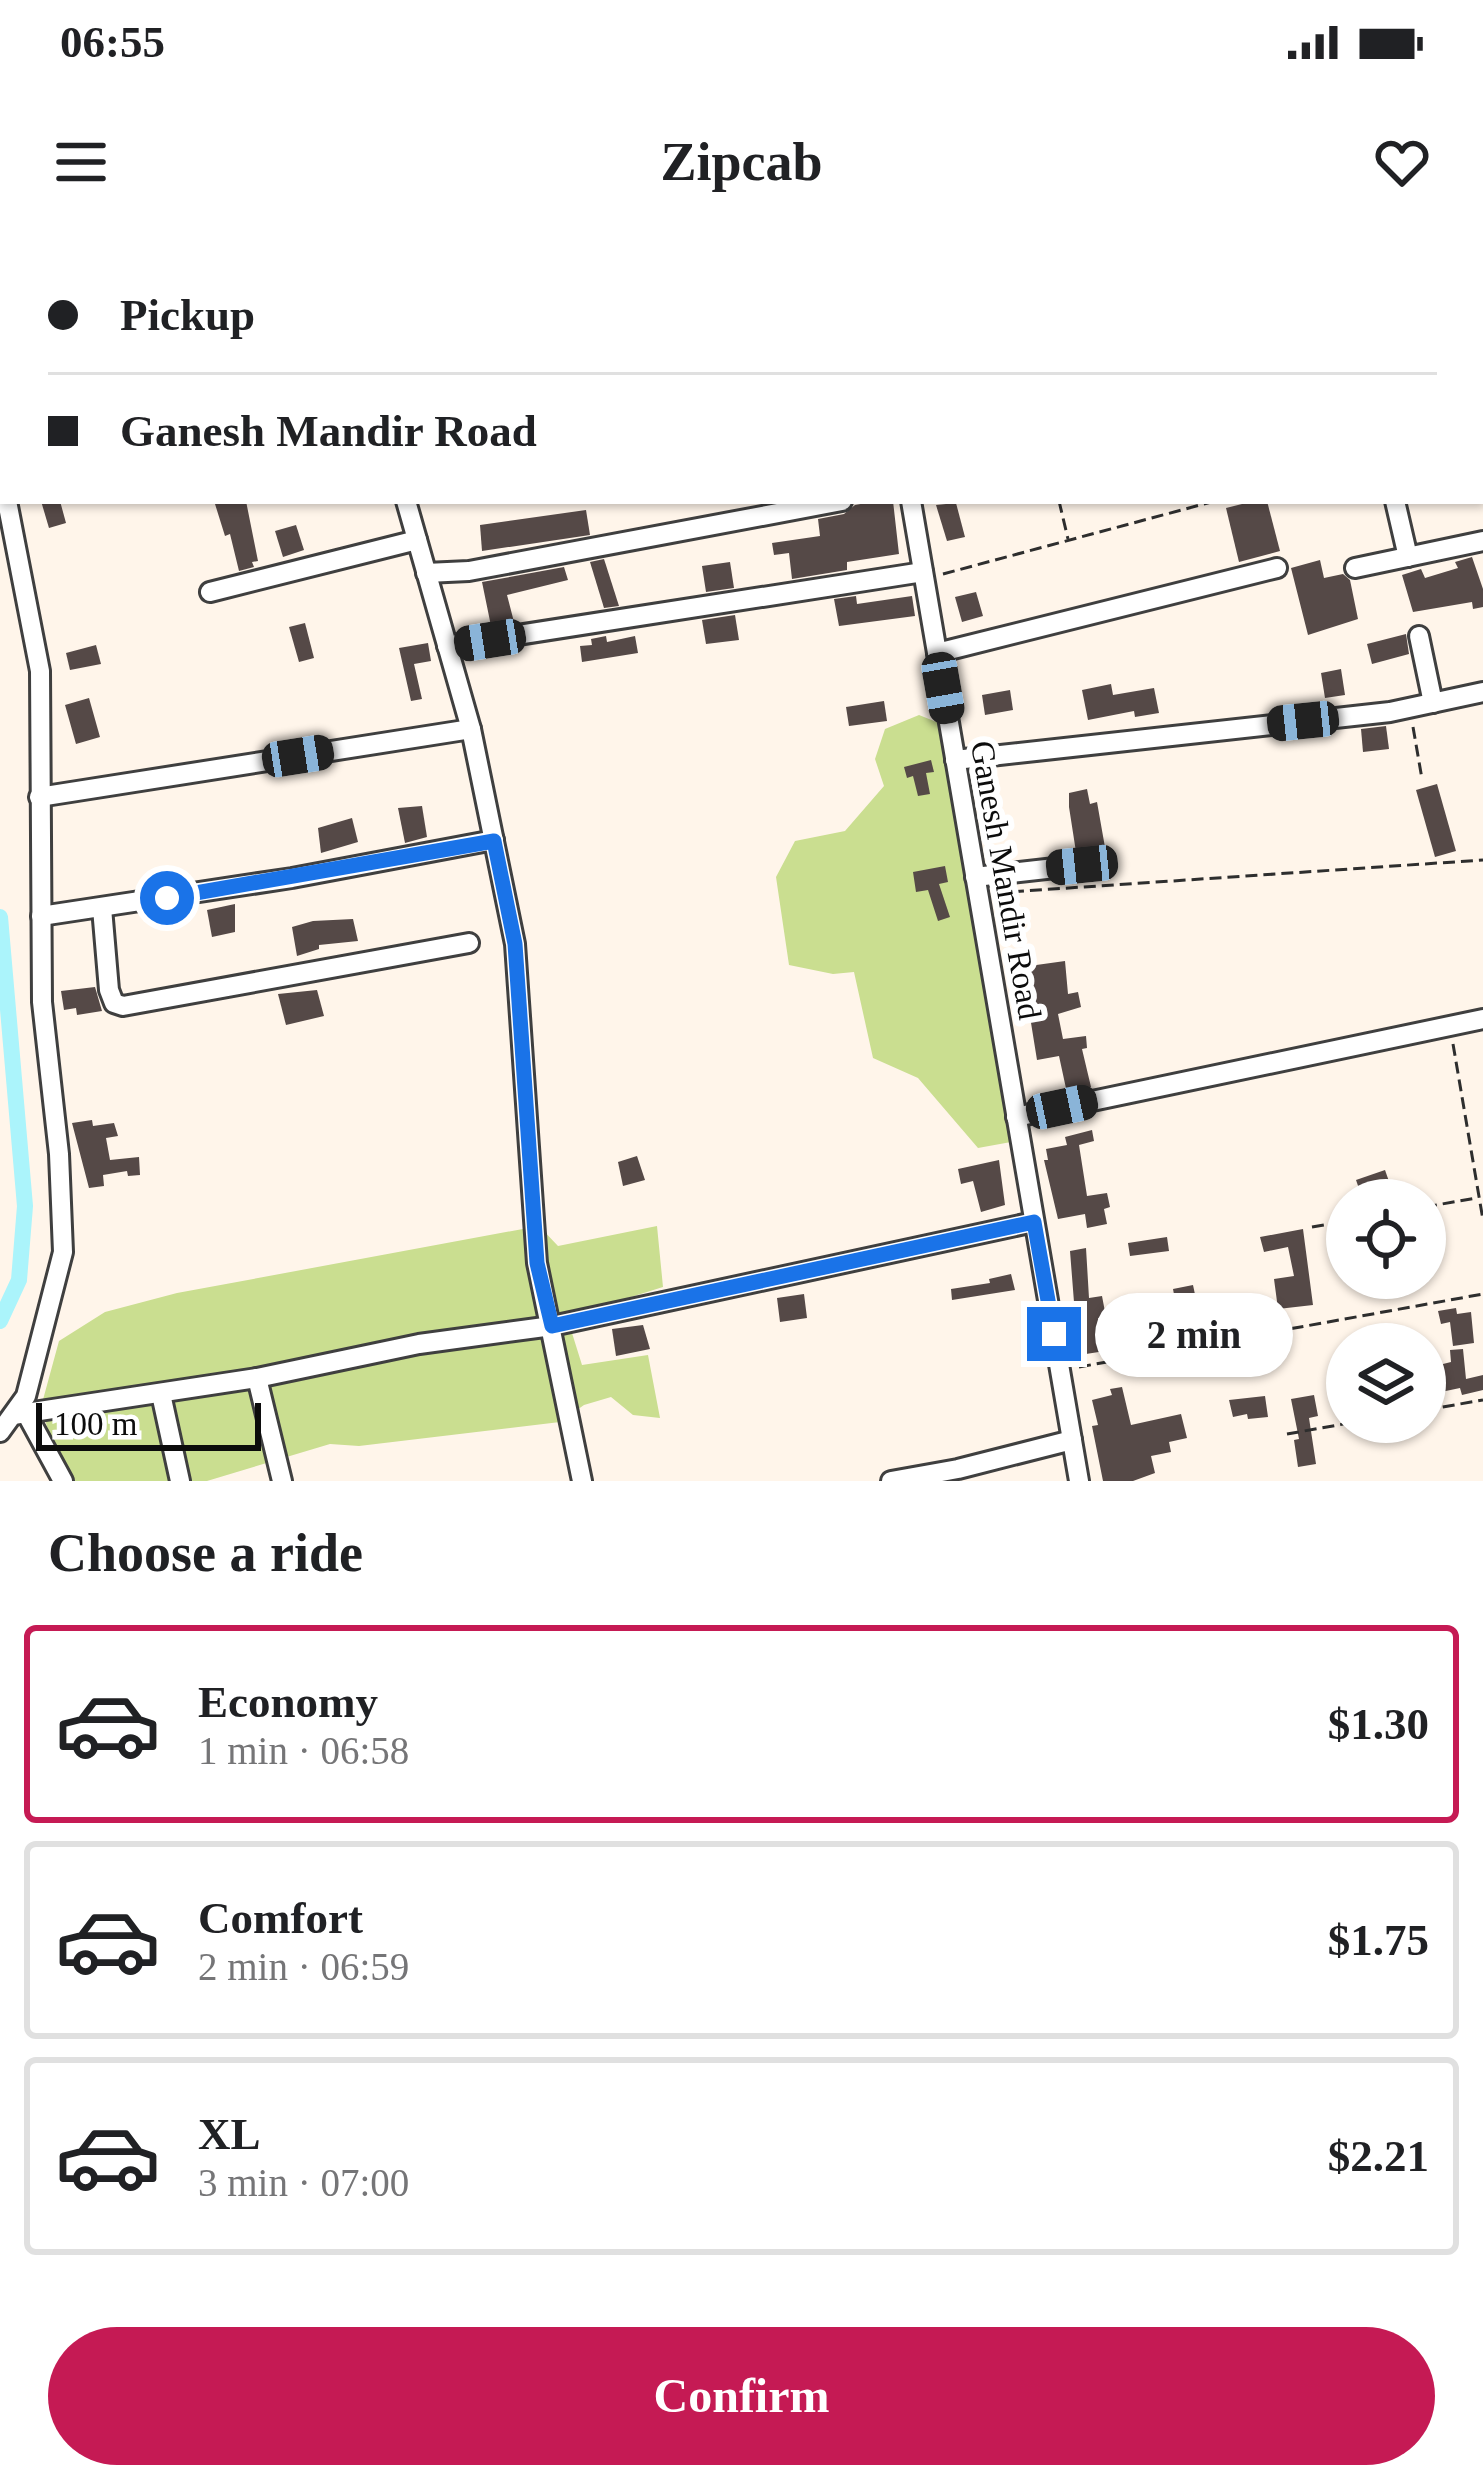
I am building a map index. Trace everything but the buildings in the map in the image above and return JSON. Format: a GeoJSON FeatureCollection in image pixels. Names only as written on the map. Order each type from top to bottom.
{"type":"FeatureCollection","features":[{"type":"Feature","properties":{"kind":"street"},"geometry":{"type":"LineString","coordinates":[[0,1432],[20,1414],[63,1252],[59,1154],[43,1002],[40,671],[8,504]]}},
{"type":"Feature","properties":{"kind":"street"},"geometry":{"type":"LineString","coordinates":[[407,504],[471,730],[515,944],[537,1263],[582,1481]]}},
{"type":"Feature","properties":{"kind":"street"},"geometry":{"type":"LineString","coordinates":[[426,573],[469,571],[826,504]]}},
{"type":"Feature","properties":{"kind":"street","name":"Ganesh Mandir Road"},"geometry":{"type":"LineString","coordinates":[[912,504],[1079,1481]]}},
{"type":"Feature","properties":{"kind":"street"},"geometry":{"type":"LineString","coordinates":[[1397,504],[1408,557]]}},
{"type":"Feature","properties":{"kind":"street"},"geometry":{"type":"LineString","coordinates":[[210,592],[417,539]]}},
{"type":"Feature","properties":{"kind":"street"},"geometry":{"type":"LineString","coordinates":[[1355,568],[1483,541]]}},
{"type":"Feature","properties":{"kind":"street"},"geometry":{"type":"LineString","coordinates":[[937,653],[1277,568]]}},
{"type":"Feature","properties":{"kind":"street"},"geometry":{"type":"LineString","coordinates":[[447,646],[924,575]]}},
{"type":"Feature","properties":{"kind":"street"},"geometry":{"type":"LineString","coordinates":[[1419,636],[1433,703]]}},
{"type":"Feature","properties":{"kind":"street"},"geometry":{"type":"LineString","coordinates":[[955,760],[1410,707],[1483,692]]}},
{"type":"Feature","properties":{"kind":"street"},"geometry":{"type":"LineString","coordinates":[[39,797],[471,730]]}},
{"type":"Feature","properties":{"kind":"street"},"geometry":{"type":"LineString","coordinates":[[41,916],[494,841]]}},
{"type":"Feature","properties":{"kind":"street"},"geometry":{"type":"LineString","coordinates":[[976,886],[1082,865]]}},
{"type":"Feature","properties":{"kind":"street"},"geometry":{"type":"LineString","coordinates":[[102,908],[109,990],[114,1003],[123,1006],[469,943]]}},
{"type":"Feature","properties":{"kind":"street"},"geometry":{"type":"LineString","coordinates":[[1016,1117],[1483,1019]]}},
{"type":"Feature","properties":{"kind":"street"},"geometry":{"type":"LineString","coordinates":[[20,1414],[257,1378],[418,1344],[552,1326],[1034,1222]]}},
{"type":"Feature","properties":{"kind":"street"},"geometry":{"type":"LineString","coordinates":[[257,1378],[282,1481]]}},
{"type":"Feature","properties":{"kind":"street"},"geometry":{"type":"LineString","coordinates":[[161,1394],[180,1481]]}},
{"type":"Feature","properties":{"kind":"street"},"geometry":{"type":"LineString","coordinates":[[20,1414],[63,1481]]}},
{"type":"Feature","properties":{"kind":"street"},"geometry":{"type":"LineString","coordinates":[[891,1481],[1072,1440]]}},
{"type":"Feature","properties":{"kind":"path"},"geometry":{"type":"LineString","coordinates":[[1060,504],[1068,541]]}},
{"type":"Feature","properties":{"kind":"path"},"geometry":{"type":"LineString","coordinates":[[924,575],[1204,504]]}},
{"type":"Feature","properties":{"kind":"path"},"geometry":{"type":"LineString","coordinates":[[1410,707],[1422,779]]}},
{"type":"Feature","properties":{"kind":"path"},"geometry":{"type":"LineString","coordinates":[[976,886],[1483,860]]}},
{"type":"Feature","properties":{"kind":"path"},"geometry":{"type":"LineString","coordinates":[[1452,1039],[1483,1220]]}},
{"type":"Feature","properties":{"kind":"path"},"geometry":{"type":"LineString","coordinates":[[1446,1204],[1479,1198]]}},
{"type":"Feature","properties":{"kind":"path"},"geometry":{"type":"LineString","coordinates":[[1312,1226],[1326,1224]]}},
{"type":"Feature","properties":{"kind":"path"},"geometry":{"type":"LineString","coordinates":[[1060,1371],[1483,1294]]}},
{"type":"Feature","properties":{"kind":"path"},"geometry":{"type":"LineString","coordinates":[[1446,1406],[1483,1400]]}},
{"type":"Feature","properties":{"kind":"path"},"geometry":{"type":"LineString","coordinates":[[1287,1434],[1326,1427]]}},
{"type":"Feature","properties":{"kind":"green space"},"geometry":{"type":"Polygon","coordinates":[[[919,715],[939,723],[1011,1142],[978,1148],[918,1078],[873,1058],[854,972],[833,974],[789,965],[776,877],[795,841],[845,831],[884,786],[875,759],[885,729],[919,715]]]}},
{"type":"Feature","properties":{"kind":"green space"},"geometry":{"type":"Polygon","coordinates":[[[539,1226],[558,1246],[657,1226],[663,1287],[567,1317],[582,1365],[648,1355],[660,1418],[633,1415],[611,1397],[584,1405],[560,1422],[359,1446],[330,1444],[207,1481],[64,1481],[41,1407],[59,1341],[105,1312],[177,1293],[539,1226]]]}},
{"type":"Feature","properties":{"kind":"waterway"},"geometry":{"type":"LineString","coordinates":[[0,917],[25,1206],[19,1280],[0,1321]]}},
{"type":"Feature","properties":{"kind":"route"},"geometry":{"type":"LineString","coordinates":[[167,898],[494,841],[515,944],[537,1263],[552,1326],[1034,1222],[1054,1334]]}}]}
